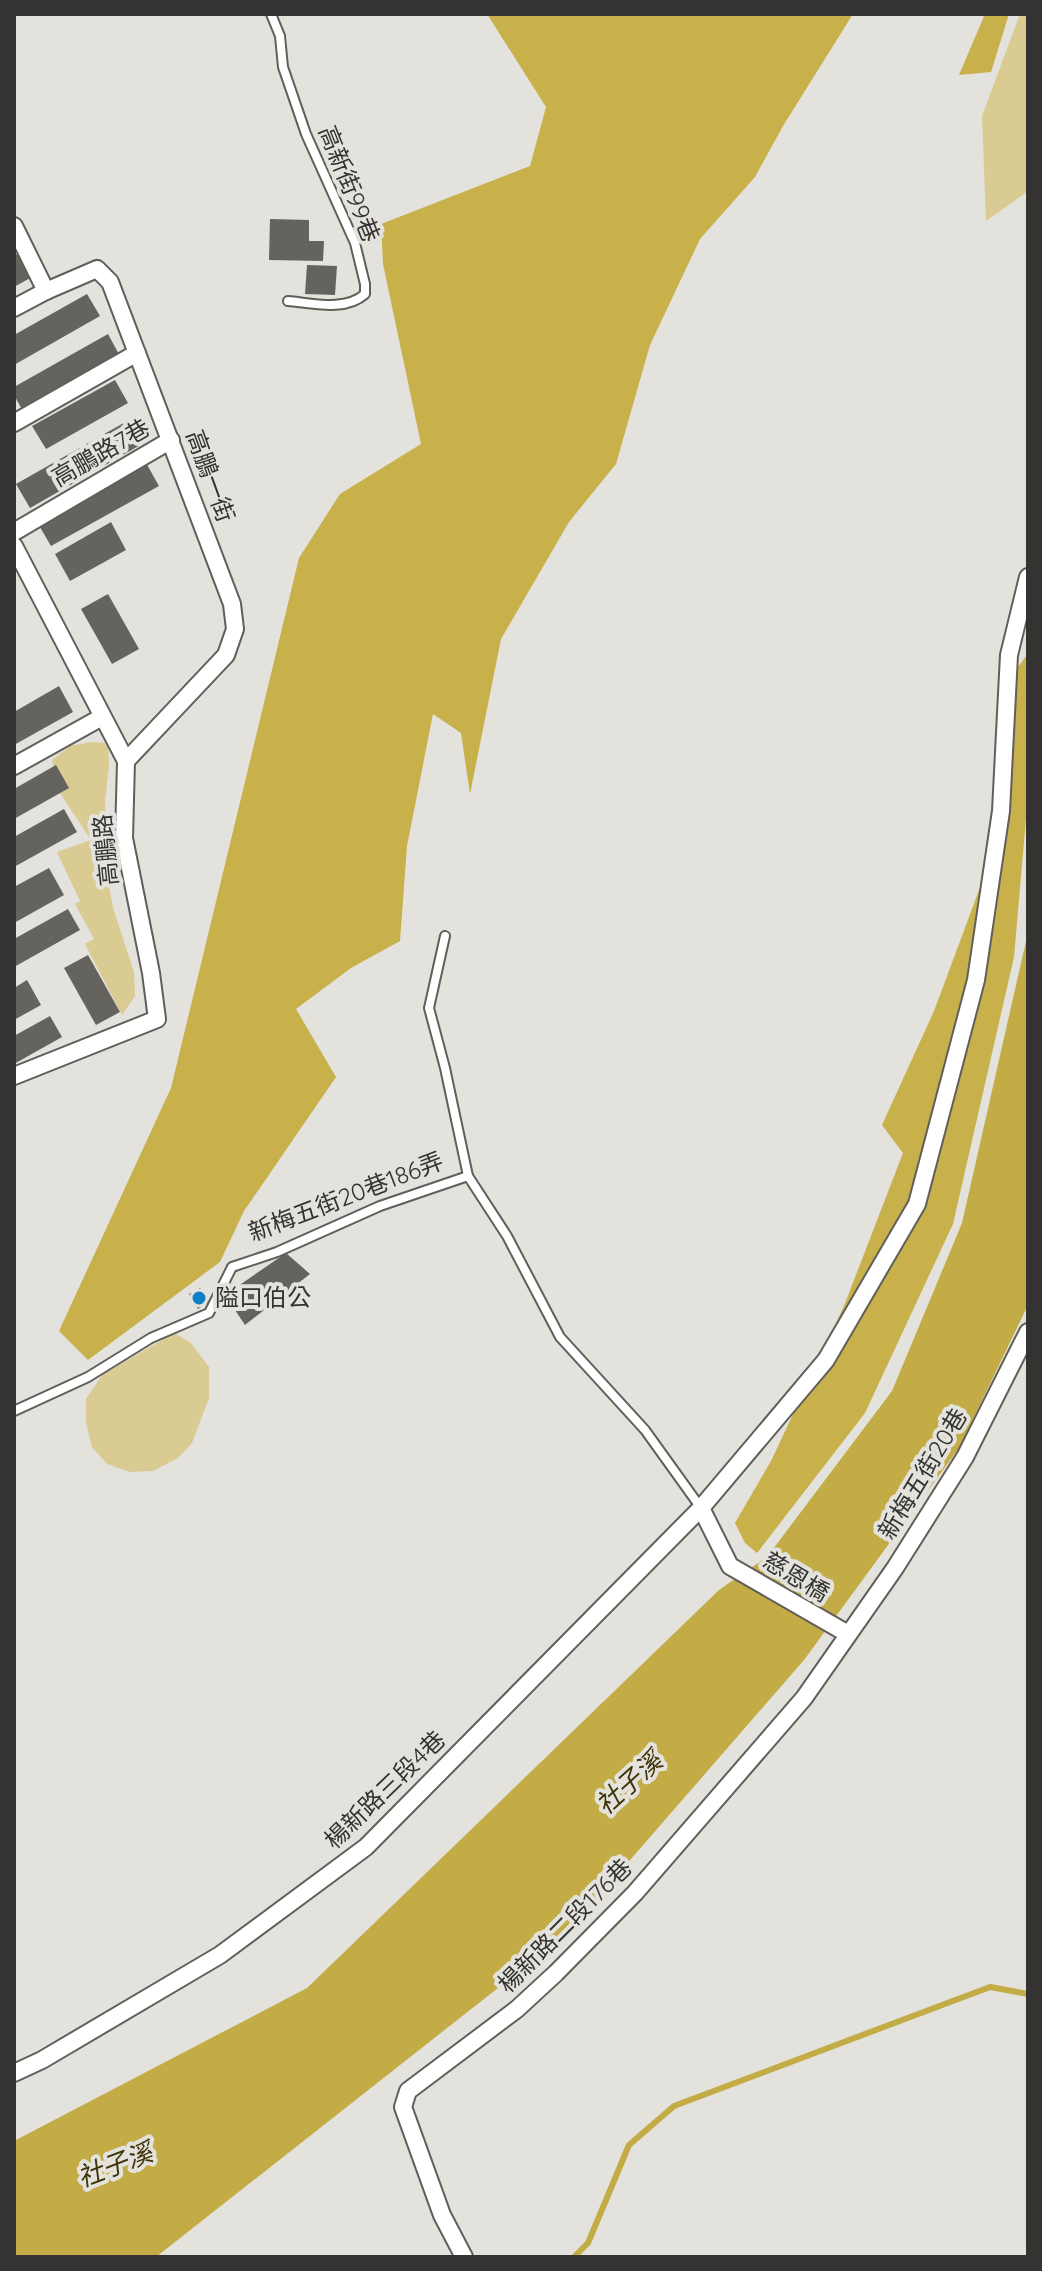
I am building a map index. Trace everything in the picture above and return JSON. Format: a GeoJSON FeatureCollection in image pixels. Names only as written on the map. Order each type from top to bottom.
{"type":"FeatureCollection","features":[{"type":"Feature","properties":{"kind":"street"},"geometry":{"type":"LineString","coordinates":[[14,226],[46,291]]}},
{"type":"Feature","properties":{"kind":"street","name":"高鵬一街"},"geometry":{"type":"LineString","coordinates":[[14,308],[97,269],[110,282],[232,604],[235,629],[226,655],[126,761]]}},
{"type":"Feature","properties":{"kind":"street"},"geometry":{"type":"LineString","coordinates":[[14,423],[137,353]]}},
{"type":"Feature","properties":{"kind":"street","name":"高鵬路7巷"},"geometry":{"type":"LineString","coordinates":[[14,532],[171,440]]}},
{"type":"Feature","properties":{"kind":"street"},"geometry":{"type":"LineString","coordinates":[[14,546],[126,761]]}},
{"type":"Feature","properties":{"kind":"street","name":"楊新路三段4巷"},"geometry":{"type":"LineString","coordinates":[[14,2073],[42,2060],[220,1955],[366,1847],[701,1508],[826,1360],[917,1204],[976,980],[1001,811],[1009,655],[1028,577]]}},
{"type":"Feature","properties":{"kind":"street"},"geometry":{"type":"LineString","coordinates":[[15,763],[102,717]]}},
{"type":"Feature","properties":{"kind":"street","name":"高鵬路"},"geometry":{"type":"LineString","coordinates":[[14,1076],[157,1019],[124,838],[126,761]]}},
{"type":"Feature","properties":{"kind":"street","name":"新梅五街20巷"},"geometry":{"type":"LineString","coordinates":[[843,1632],[895,1568],[965,1457],[1028,1332]]}},
{"type":"Feature","properties":{"kind":"street","name":"新梅五街20巷186弄"},"geometry":{"type":"LineString","coordinates":[[701,1508],[730,1566]]}},
{"type":"Feature","properties":{"kind":"street","name":"慈恩橋"},"geometry":{"type":"LineString","coordinates":[[730,1566],[843,1632]]}},
{"type":"Feature","properties":{"kind":"street","name":"楊新路二段176巷"},"geometry":{"type":"LineString","coordinates":[[464,2257],[442,2215],[403,2107],[408,2091],[517,2009],[635,1893],[804,1698],[843,1632]]}},
{"type":"Feature","properties":{"kind":"lane","name":"高新街99巷"},"geometry":{"type":"LineString","coordinates":[[271,14],[280,36],[283,67],[306,134],[355,243],[365,284],[365,294],[345,305],[288,301]]}},
{"type":"Feature","properties":{"kind":"lane"},"geometry":{"type":"LineString","coordinates":[[445,936],[429,1008],[468,1176]]}},
{"type":"Feature","properties":{"kind":"lane","name":"新梅五街20巷186弄"},"geometry":{"type":"LineString","coordinates":[[14,1411],[88,1377],[151,1338],[209,1313],[232,1267],[277,1252],[380,1206],[468,1176],[507,1236],[560,1337],[645,1430],[701,1508]]}},
{"type":"Feature","properties":{"kind":"shaded area"},"geometry":{"type":"Polygon","coordinates":[[[487,14],[853,14],[755,177],[700,239],[650,345],[616,464],[569,522],[501,639],[470,794],[461,733],[433,714],[407,846],[400,941],[351,968],[296,1009],[336,1077],[244,1211],[220,1262],[88,1360],[59,1331],[171,1088],[299,558],[340,494],[421,444],[383,264],[381,224],[530,166],[546,107],[487,14]]]}},
{"type":"Feature","properties":{"kind":"shaded area"},"geometry":{"type":"Polygon","coordinates":[[[985,14],[1009,14],[991,72],[959,75],[985,14]]]}},
{"type":"Feature","properties":{"kind":"shaded area"},"geometry":{"type":"Polygon","coordinates":[[[1020,14],[1028,14],[1028,191],[986,221],[982,116],[1020,14]]]}},
{"type":"Feature","properties":{"kind":"shaded area"},"geometry":{"type":"Polygon","coordinates":[[[1026,656],[1028,796],[1014,957],[953,1224],[865,1413],[757,1553],[745,1543],[735,1523],[771,1461],[844,1306],[903,1153],[882,1125],[934,1011],[1007,815],[1015,671],[1026,656]]]}},
{"type":"Feature","properties":{"kind":"shaded area"},"geometry":{"type":"Polygon","coordinates":[[[90,742],[108,743],[105,801],[108,880],[113,908],[134,972],[135,996],[122,1015],[85,944],[94,939],[75,904],[80,901],[57,852],[91,840],[60,793],[52,760],[70,746],[90,742]]]}},
{"type":"Feature","properties":{"kind":"shaded area"},"geometry":{"type":"Polygon","coordinates":[[[174,1333],[190,1342],[209,1367],[209,1398],[192,1443],[178,1458],[153,1471],[130,1472],[107,1464],[92,1447],[86,1423],[86,1399],[102,1375],[174,1333]]]}},
{"type":"Feature","properties":{"kind":"water"},"geometry":{"type":"Polygon","coordinates":[[[1028,915],[1028,1305],[959,1448],[804,1660],[564,1936],[156,2257],[14,2257],[14,2141],[307,1988],[719,1590],[767,1557],[892,1391],[962,1223],[1026,941],[1028,915]]]}},
{"type":"Feature","properties":{"kind":"building"},"geometry":{"type":"Polygon","coordinates":[[[270,219],[309,220],[309,241],[324,241],[323,261],[269,260],[270,219]]]}},
{"type":"Feature","properties":{"kind":"building"},"geometry":{"type":"Polygon","coordinates":[[[19,253],[32,277],[14,287],[14,256],[19,253]]]}},
{"type":"Feature","properties":{"kind":"building"},"geometry":{"type":"Polygon","coordinates":[[[307,265],[337,266],[335,295],[305,294],[307,265]]]}},
{"type":"Feature","properties":{"kind":"building"},"geometry":{"type":"Polygon","coordinates":[[[87,294],[100,316],[14,365],[14,335],[87,294]]]}},
{"type":"Feature","properties":{"kind":"building"},"geometry":{"type":"Polygon","coordinates":[[[108,334],[121,358],[24,413],[14,395],[14,387],[108,334]]]}},
{"type":"Feature","properties":{"kind":"building"},"geometry":{"type":"Polygon","coordinates":[[[115,380],[128,403],[46,449],[32,426],[115,380]]]}},
{"type":"Feature","properties":{"kind":"building"},"geometry":{"type":"Polygon","coordinates":[[[136,416],[149,440],[30,508],[16,484],[136,416]]]}},
{"type":"Feature","properties":{"kind":"building"},"geometry":{"type":"Polygon","coordinates":[[[145,461],[159,486],[51,546],[37,522],[145,461]]]}},
{"type":"Feature","properties":{"kind":"building"},"geometry":{"type":"Polygon","coordinates":[[[111,522],[126,550],[70,581],[55,554],[111,522]]]}},
{"type":"Feature","properties":{"kind":"building"},"geometry":{"type":"Polygon","coordinates":[[[108,594],[139,649],[112,664],[81,609],[108,594]]]}},
{"type":"Feature","properties":{"kind":"building"},"geometry":{"type":"Polygon","coordinates":[[[59,686],[73,712],[14,745],[14,712],[59,686]]]}},
{"type":"Feature","properties":{"kind":"building"},"geometry":{"type":"Polygon","coordinates":[[[56,765],[69,788],[14,819],[14,789],[56,765]]]}},
{"type":"Feature","properties":{"kind":"building"},"geometry":{"type":"Polygon","coordinates":[[[64,809],[77,832],[14,867],[14,837],[64,809]]]}},
{"type":"Feature","properties":{"kind":"building"},"geometry":{"type":"Polygon","coordinates":[[[49,868],[64,895],[14,923],[14,887],[49,868]]]}},
{"type":"Feature","properties":{"kind":"building"},"geometry":{"type":"Polygon","coordinates":[[[68,909],[80,930],[14,967],[14,939],[68,909]]]}},
{"type":"Feature","properties":{"kind":"building"},"geometry":{"type":"Polygon","coordinates":[[[88,955],[120,1012],[96,1025],[64,968],[88,955]]]}},
{"type":"Feature","properties":{"kind":"building"},"geometry":{"type":"Polygon","coordinates":[[[27,980],[41,1005],[14,1020],[14,988],[27,980]]]}},
{"type":"Feature","properties":{"kind":"building"},"geometry":{"type":"Polygon","coordinates":[[[50,1016],[62,1037],[14,1064],[14,1036],[50,1016]]]}},
{"type":"Feature","properties":{"kind":"building"},"geometry":{"type":"Polygon","coordinates":[[[286,1253],[310,1274],[245,1325],[225,1295],[286,1253]]]}},
{"type":"Feature","properties":{"kind":"building","name":"隘口伯公"},"geometry":{"type":"Polygon","coordinates":[[[200,1288],[209,1302],[198,1309],[189,1294],[200,1288]]]}},
{"type":"Feature","properties":{"kind":"waterway","name":"社子溪"},"geometry":{"type":"LineString","coordinates":[[574,2257],[588,2243],[629,2145],[674,2106],[990,1987],[1028,1994]]}},
{"type":"Feature","properties":{"kind":"place","name":"隘口伯公"},"geometry":{"type":"Point","coordinates":[199,1298]}}]}
